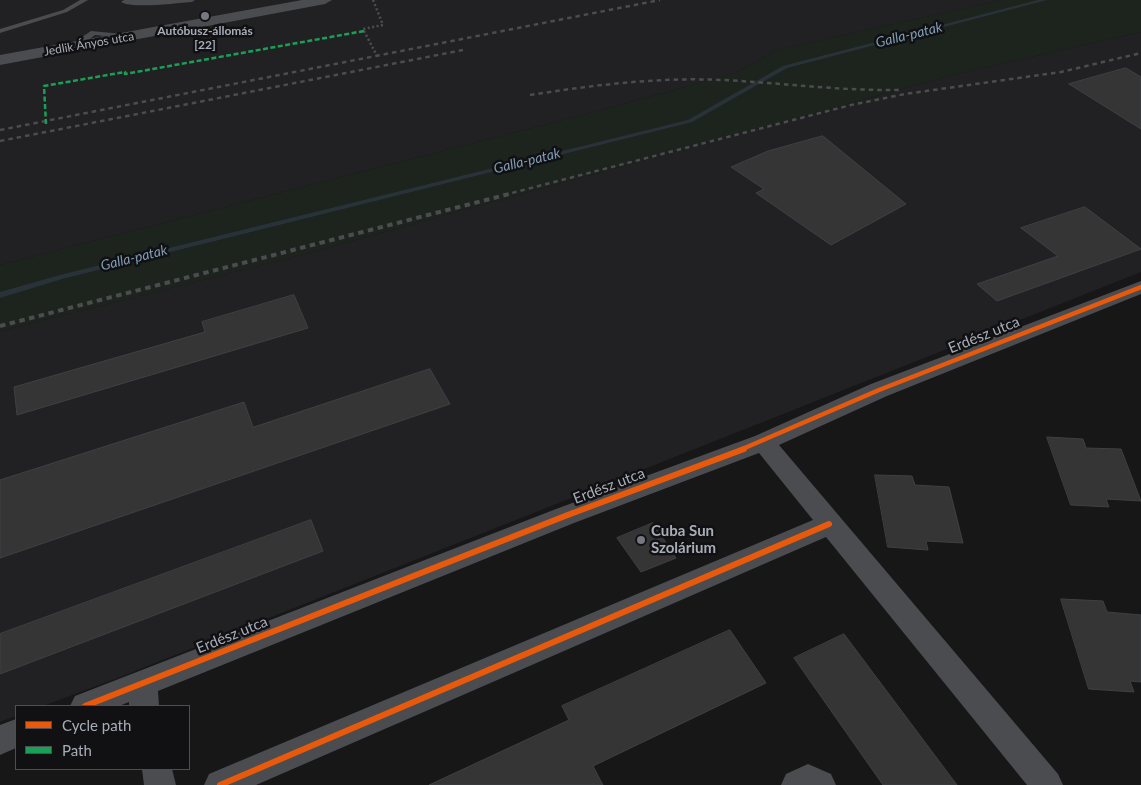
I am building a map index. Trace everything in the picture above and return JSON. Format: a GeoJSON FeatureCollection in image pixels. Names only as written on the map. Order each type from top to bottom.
{"type":"FeatureCollection","features":[{"type":"Feature","properties":{"kind":"street","name":"Jedlik Ányos utca"},"geometry":{"type":"LineString","coordinates":[[0,60],[325,0]]}},
{"type":"Feature","properties":{"kind":"street","name":"Erdész utca"},"geometry":{"type":"LineString","coordinates":[[90,705],[143,695],[566,516],[763,442],[879,390],[1141,287]]}},
{"type":"Feature","properties":{"kind":"street"},"geometry":{"type":"LineString","coordinates":[[763,442],[1047,785]]}},
{"type":"Feature","properties":{"kind":"street"},"geometry":{"type":"LineString","coordinates":[[220,785],[829,524]]}},
{"type":"Feature","properties":{"kind":"street"},"geometry":{"type":"LineString","coordinates":[[0,740],[15,733]]}},
{"type":"Feature","properties":{"kind":"street"},"geometry":{"type":"LineString","coordinates":[[156,770],[160,785]]}},
{"type":"Feature","properties":{"kind":"lane"},"geometry":{"type":"LineString","coordinates":[[75,6],[85,0]]}},
{"type":"Feature","properties":{"kind":"lane"},"geometry":{"type":"LineString","coordinates":[[0,31],[96,0]]}},
{"type":"Feature","properties":{"kind":"lane"},"geometry":{"type":"LineString","coordinates":[[124,2],[145,3],[192,0]]}},
{"type":"Feature","properties":{"kind":"lane"},"geometry":{"type":"LineString","coordinates":[[76,45],[94,33],[132,36]]}},
{"type":"Feature","properties":{"kind":"path"},"geometry":{"type":"LineString","coordinates":[[373,0],[383,25],[363,29],[378,58]]}},
{"type":"Feature","properties":{"kind":"shaded area"},"geometry":{"type":"Polygon","coordinates":[[[0,0],[1002,0],[777,50],[736,73],[594,112],[0,265],[0,0]]]}},
{"type":"Feature","properties":{"kind":"shaded area"},"geometry":{"type":"Polygon","coordinates":[[[1002,0],[1141,0],[1141,32],[956,74],[294,257],[0,331],[0,265],[594,112],[736,73],[777,50],[1002,0]]]}},
{"type":"Feature","properties":{"kind":"shaded area"},"geometry":{"type":"Polygon","coordinates":[[[1141,32],[1141,272],[115,679],[46,705],[15,705],[15,716],[0,722],[0,331],[294,257],[956,74],[1141,32]]]}},
{"type":"Feature","properties":{"kind":"building"},"geometry":{"type":"Polygon","coordinates":[[[1126,68],[1141,77],[1141,129],[1069,84],[1126,68]]]}},
{"type":"Feature","properties":{"kind":"building"},"geometry":{"type":"Polygon","coordinates":[[[823,136],[906,204],[831,245],[756,193],[764,189],[731,167],[768,151],[823,136]]]}},
{"type":"Feature","properties":{"kind":"building"},"geometry":{"type":"Polygon","coordinates":[[[1085,207],[1141,249],[997,301],[977,284],[1058,256],[1021,228],[1085,207]]]}},
{"type":"Feature","properties":{"kind":"building"},"geometry":{"type":"Polygon","coordinates":[[[294,295],[308,328],[17,415],[14,387],[205,332],[202,322],[294,295]]]}},
{"type":"Feature","properties":{"kind":"building"},"geometry":{"type":"Polygon","coordinates":[[[430,369],[450,404],[0,558],[0,480],[244,402],[253,427],[430,369]]]}},
{"type":"Feature","properties":{"kind":"building"},"geometry":{"type":"Polygon","coordinates":[[[1047,437],[1083,439],[1086,448],[1121,449],[1141,501],[1106,499],[1109,507],[1071,505],[1047,437]]]}},
{"type":"Feature","properties":{"kind":"building"},"geometry":{"type":"Polygon","coordinates":[[[875,475],[912,476],[915,485],[949,487],[963,543],[926,541],[928,550],[888,547],[875,475]]]}},
{"type":"Feature","properties":{"kind":"building"},"geometry":{"type":"Polygon","coordinates":[[[311,520],[323,551],[0,674],[0,634],[311,520]]]}},
{"type":"Feature","properties":{"kind":"building"},"geometry":{"type":"Polygon","coordinates":[[[653,523],[676,558],[641,572],[617,538],[653,523]]]}},
{"type":"Feature","properties":{"kind":"building"},"geometry":{"type":"Polygon","coordinates":[[[1061,599],[1103,601],[1107,612],[1141,615],[1141,682],[1130,681],[1134,692],[1089,689],[1061,599]]]}},
{"type":"Feature","properties":{"kind":"building"},"geometry":{"type":"Polygon","coordinates":[[[730,630],[766,683],[593,766],[603,785],[429,785],[569,720],[562,706],[730,630]]]}},
{"type":"Feature","properties":{"kind":"building"},"geometry":{"type":"Polygon","coordinates":[[[844,634],[957,785],[883,785],[794,658],[844,634]]]}},
{"type":"Feature","properties":{"kind":"waterway","name":"Galla-patak"},"geometry":{"type":"LineString","coordinates":[[0,295],[60,277],[690,121],[785,67],[1044,0]]}},
{"type":"Feature","properties":{"kind":"railway"},"geometry":{"type":"LineString","coordinates":[[0,130],[660,0]]}},
{"type":"Feature","properties":{"kind":"railway"},"geometry":{"type":"LineString","coordinates":[[0,141],[463,50]]}},
{"type":"Feature","properties":{"kind":"railway"},"geometry":{"type":"LineString","coordinates":[[504,195],[851,105],[905,94],[1061,72],[1141,53]]}},
{"type":"Feature","properties":{"kind":"railway"},"geometry":{"type":"LineString","coordinates":[[530,95],[602,85],[699,79],[834,88],[901,90]]}},
{"type":"Feature","properties":{"kind":"railway"},"geometry":{"type":"LineString","coordinates":[[0,326],[509,194]]}},
{"type":"Feature","properties":{"kind":"marked path"},"geometry":{"type":"LineString","coordinates":[[46,124],[44,86],[125,72],[125,74],[364,31]]}},
{"type":"Feature","properties":{"kind":"cycle path"},"geometry":{"type":"LineString","coordinates":[[88,705],[565,516],[763,442],[879,390],[1141,287]]}},
{"type":"Feature","properties":{"kind":"cycle path"},"geometry":{"type":"LineString","coordinates":[[220,785],[829,524]]}},
{"type":"Feature","properties":{"kind":"place","name":"Autóbusz-állomás [22]"},"geometry":{"type":"Point","coordinates":[205,16]}},
{"type":"Feature","properties":{"kind":"place","name":"Cuba Sun Szolárium"},"geometry":{"type":"Point","coordinates":[641,540]}}]}
